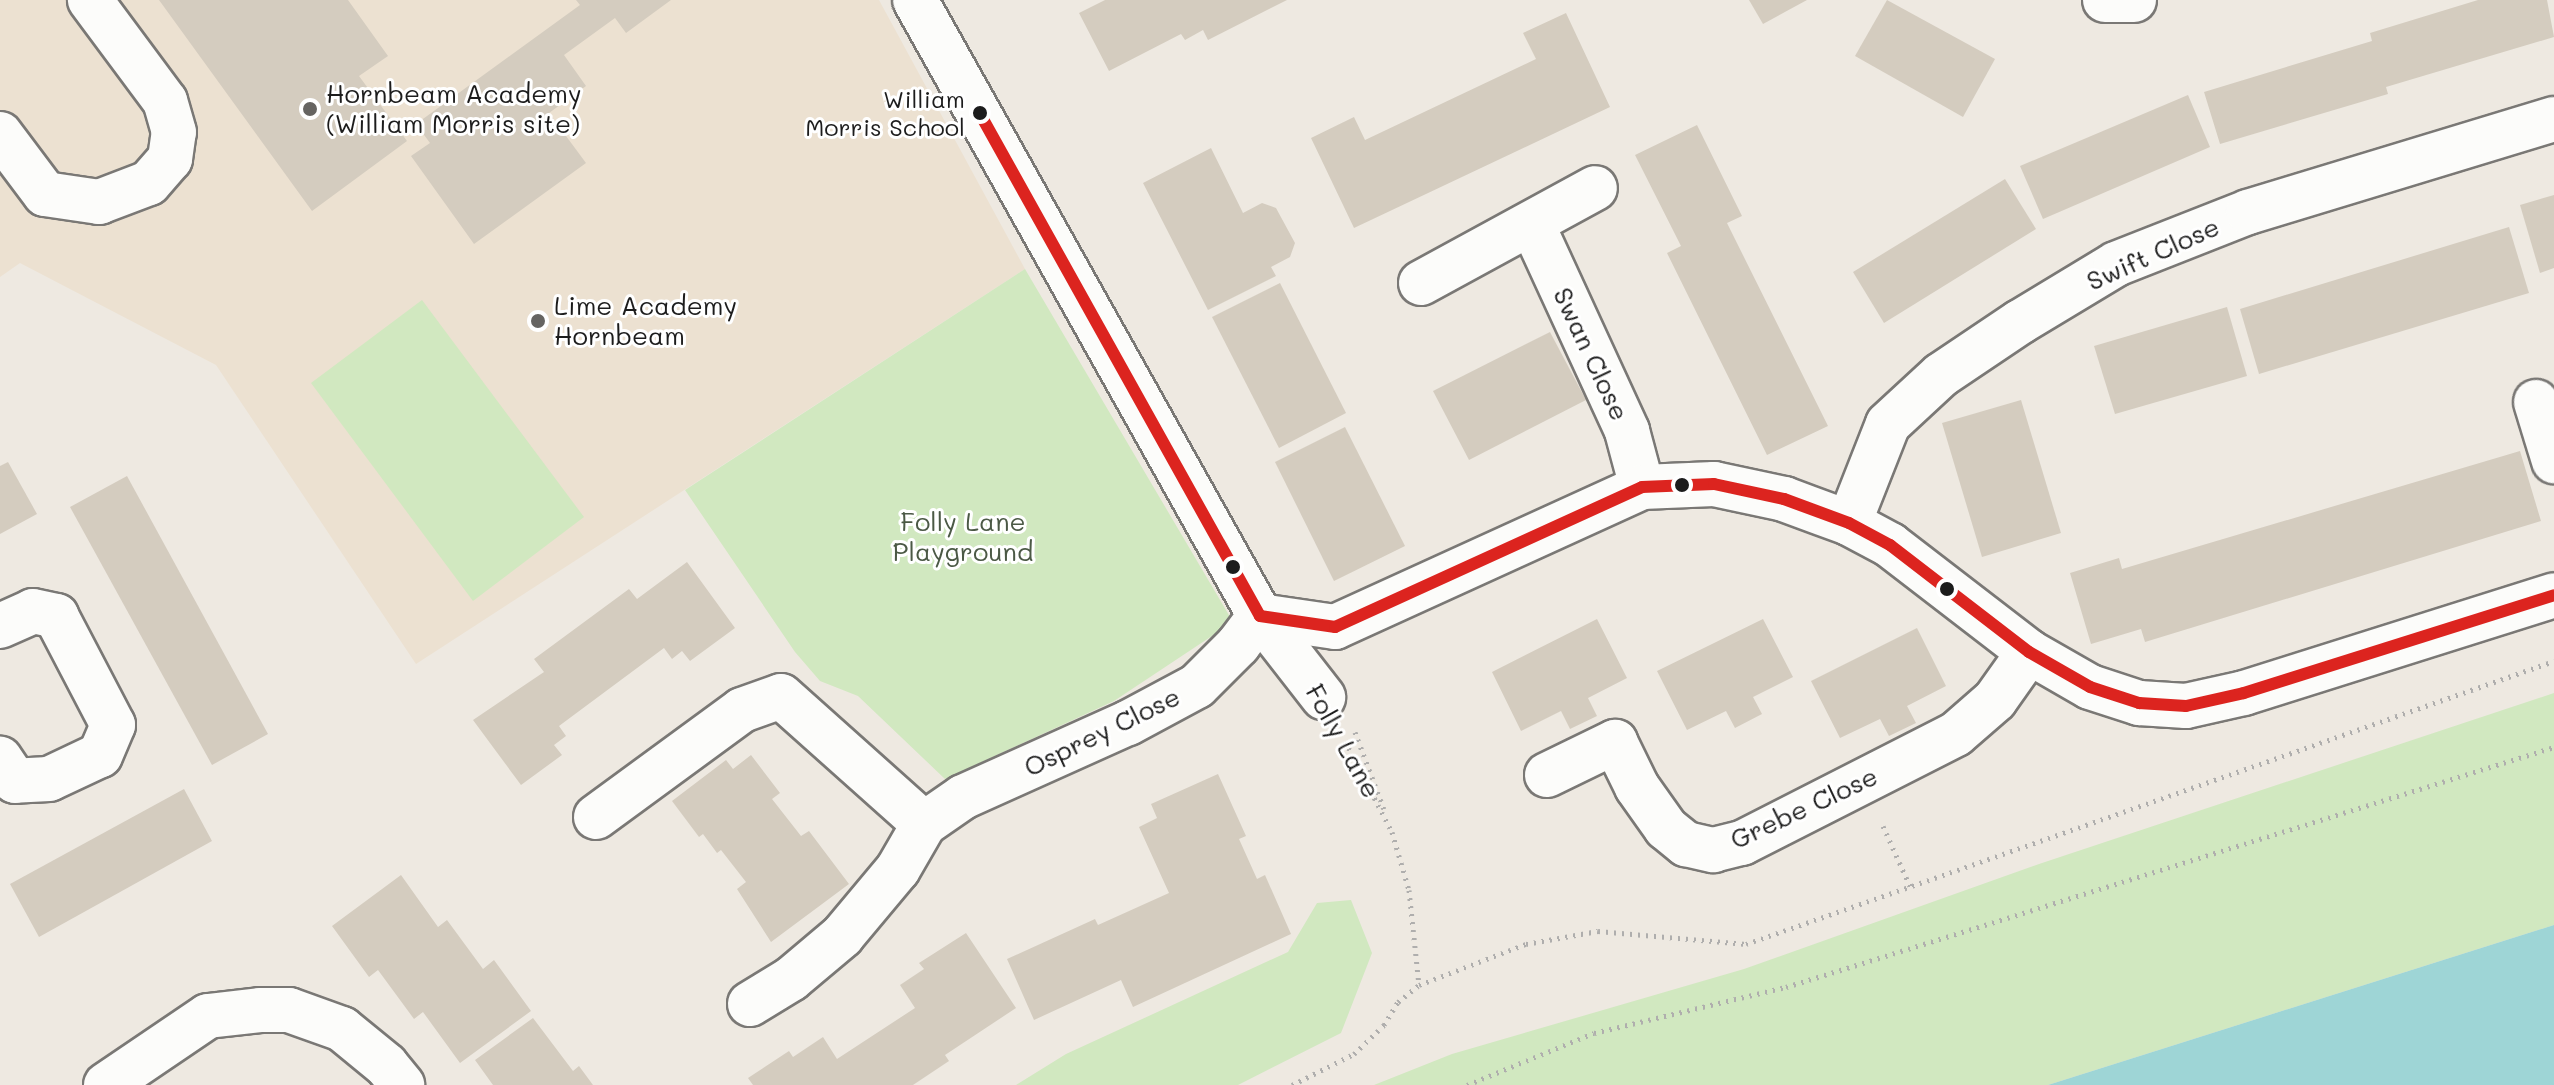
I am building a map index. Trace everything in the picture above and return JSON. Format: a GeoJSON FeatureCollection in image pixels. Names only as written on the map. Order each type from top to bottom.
{"type":"FeatureCollection","features":[{"type":"Feature","properties":{"kind":"street"},"geometry":{"type":"LineString","coordinates":[[0,134],[45,194],[99,202],[149,183],[170,159],[174,132],[165,101],[90,0]]}},
{"type":"Feature","properties":{"kind":"street","name":"Folly Lane"},"geometry":{"type":"LineString","coordinates":[[915,0],[1260,616],[1323,697]]}},
{"type":"Feature","properties":{"kind":"street"},"geometry":{"type":"LineString","coordinates":[[2105,0],[2134,0]]}},
{"type":"Feature","properties":{"kind":"street","name":"Swift Close"},"geometry":{"type":"LineString","coordinates":[[1849,523],[1888,424],[1941,375],[2020,322],[2116,264],[2248,212],[2554,119]]}},
{"type":"Feature","properties":{"kind":"street"},"geometry":{"type":"LineString","coordinates":[[1421,283],[1595,188]]}},
{"type":"Feature","properties":{"kind":"street","name":"Swan Close"},"geometry":{"type":"LineString","coordinates":[[1532,224],[1627,431],[1642,487]]}},
{"type":"Feature","properties":{"kind":"street"},"geometry":{"type":"LineString","coordinates":[[2536,402],[2554,461]]}},
{"type":"Feature","properties":{"kind":"street"},"geometry":{"type":"LineString","coordinates":[[1260,616],[1335,627],[1642,487],[1714,484],[1784,499],[1849,523],[1890,545],[2029,652],[2090,687],[2139,703],[2186,706],[2244,693],[2554,595]]}},
{"type":"Feature","properties":{"kind":"street"},"geometry":{"type":"LineString","coordinates":[[0,626],[33,611],[56,616],[113,725],[100,755],[49,779],[15,781],[0,759]]}},
{"type":"Feature","properties":{"kind":"street","name":"Osprey Close"},"geometry":{"type":"LineString","coordinates":[[750,1004],[791,979],[842,936],[898,869],[924,824],[963,797],[1128,723],[1197,686],[1238,645],[1260,616]]}},
{"type":"Feature","properties":{"kind":"street","name":"Grebe Close"},"geometry":{"type":"LineString","coordinates":[[1547,775],[1615,742],[1637,787],[1666,828],[1686,844],[1713,850],[1742,843],[1956,734],[1995,700],[2029,652]]}},
{"type":"Feature","properties":{"kind":"street"},"geometry":{"type":"LineString","coordinates":[[596,817],[742,710],[781,696],[924,824]]}},
{"type":"Feature","properties":{"kind":"street"},"geometry":{"type":"LineString","coordinates":[[106,1085],[208,1016],[289,1010],[342,1029],[386,1065],[402,1085]]}},
{"type":"Feature","properties":{"kind":"path"},"geometry":{"type":"LineString","coordinates":[[1292,1085],[1354,1054],[1384,1025],[1398,1002],[1419,985],[1526,944],[1598,931],[1746,944],[2554,661]]}},
{"type":"Feature","properties":{"kind":"path","name":"Folly Lane"},"geometry":{"type":"LineString","coordinates":[[1323,697],[1392,832],[1409,890],[1419,985]]}},
{"type":"Feature","properties":{"kind":"path"},"geometry":{"type":"LineString","coordinates":[[1467,1085],[1594,1033],[1802,982],[2554,747]]}},
{"type":"Feature","properties":{"kind":"path"},"geometry":{"type":"LineString","coordinates":[[1896,854],[1910,886]]}},
{"type":"Feature","properties":{"kind":"shaded area","name":"Lime Academy Hornbeam"},"geometry":{"type":"Polygon","coordinates":[[[0,0],[879,0],[1025,269],[416,664],[216,365],[20,263],[0,277],[0,0]]]}},
{"type":"Feature","properties":{"kind":"green space","name":"Folly Lane Playground"},"geometry":{"type":"Polygon","coordinates":[[[1025,269],[1233,622],[1114,701],[945,779],[858,696],[820,681],[795,652],[685,490],[1025,269]]]}},
{"type":"Feature","properties":{"kind":"green space"},"geometry":{"type":"Polygon","coordinates":[[[422,300],[584,517],[473,601],[311,383],[422,300]]]}},
{"type":"Feature","properties":{"kind":"green space"},"geometry":{"type":"Polygon","coordinates":[[[2554,693],[2554,925],[2048,1085],[1374,1085],[1452,1054],[1744,969],[2042,863],[2554,693]]]}},
{"type":"Feature","properties":{"kind":"green space"},"geometry":{"type":"Polygon","coordinates":[[[1351,900],[1372,953],[1341,1033],[1238,1085],[1016,1085],[1066,1054],[1288,952],[1317,903],[1351,900]]]}},
{"type":"Feature","properties":{"kind":"water"},"geometry":{"type":"Polygon","coordinates":[[[2554,925],[2554,1085],[2048,1085],[2554,925]]]}},
{"type":"Feature","properties":{"kind":"building","name":"Hornbeam Academy (William Morris site)"},"geometry":{"type":"Polygon","coordinates":[[[159,0],[348,0],[388,56],[359,76],[407,141],[312,211],[159,0]]]}},
{"type":"Feature","properties":{"kind":"building","name":"Hornbeam Academy (William Morris site)"},"geometry":{"type":"Polygon","coordinates":[[[576,0],[671,0],[626,33],[615,18],[564,55],[586,86],[549,113],[586,163],[474,244],[411,156],[430,143],[416,124],[580,5],[576,0]]]}},
{"type":"Feature","properties":{"kind":"building"},"geometry":{"type":"Polygon","coordinates":[[[1105,0],[1287,0],[1208,40],[1203,30],[1185,40],[1181,34],[1109,71],[1079,13],[1105,0]]]}},
{"type":"Feature","properties":{"kind":"building"},"geometry":{"type":"Polygon","coordinates":[[[1749,0],[1807,0],[1763,24],[1749,0]]]}},
{"type":"Feature","properties":{"kind":"building"},"geometry":{"type":"Polygon","coordinates":[[[1887,0],[1995,59],[1963,117],[1855,56],[1887,0]]]}},
{"type":"Feature","properties":{"kind":"building"},"geometry":{"type":"Polygon","coordinates":[[[2478,0],[2547,0],[2554,37],[2386,87],[2388,94],[2220,144],[2204,92],[2372,41],[2370,33],[2478,0]]]}},
{"type":"Feature","properties":{"kind":"building"},"geometry":{"type":"Polygon","coordinates":[[[1566,13],[1610,107],[1354,228],[1311,138],[1354,117],[1365,140],[1536,59],[1523,33],[1566,13]]]}},
{"type":"Feature","properties":{"kind":"building"},"geometry":{"type":"Polygon","coordinates":[[[2188,95],[2210,147],[2043,219],[2020,166],[2188,95]]]}},
{"type":"Feature","properties":{"kind":"building"},"geometry":{"type":"Polygon","coordinates":[[[1697,125],[1742,216],[1727,223],[1828,426],[1767,455],[1667,253],[1681,246],[1635,155],[1697,125]]]}},
{"type":"Feature","properties":{"kind":"building"},"geometry":{"type":"Polygon","coordinates":[[[1211,148],[1243,213],[1262,203],[1276,208],[1295,243],[1290,257],[1271,267],[1276,276],[1208,310],[1143,183],[1211,148]]]}},
{"type":"Feature","properties":{"kind":"building"},"geometry":{"type":"Polygon","coordinates":[[[2005,179],[2036,229],[1884,323],[1853,272],[2005,179]]]}},
{"type":"Feature","properties":{"kind":"building"},"geometry":{"type":"Polygon","coordinates":[[[2554,195],[2554,268],[2540,273],[2520,205],[2554,195]]]}},
{"type":"Feature","properties":{"kind":"building"},"geometry":{"type":"Polygon","coordinates":[[[2509,227],[2529,293],[2259,374],[2240,309],[2509,227]]]}},
{"type":"Feature","properties":{"kind":"building"},"geometry":{"type":"Polygon","coordinates":[[[1280,283],[1346,413],[1279,448],[1212,317],[1280,283]]]}},
{"type":"Feature","properties":{"kind":"building"},"geometry":{"type":"Polygon","coordinates":[[[2227,307],[2247,376],[2115,414],[2094,346],[2227,307]]]}},
{"type":"Feature","properties":{"kind":"building"},"geometry":{"type":"Polygon","coordinates":[[[1550,332],[1586,400],[1469,460],[1433,391],[1550,332]]]}},
{"type":"Feature","properties":{"kind":"building"},"geometry":{"type":"Polygon","coordinates":[[[2021,400],[2061,533],[1982,557],[1942,423],[2021,400]]]}},
{"type":"Feature","properties":{"kind":"building"},"geometry":{"type":"Polygon","coordinates":[[[1345,427],[1405,546],[1334,581],[1275,462],[1345,427]]]}},
{"type":"Feature","properties":{"kind":"building"},"geometry":{"type":"Polygon","coordinates":[[[2520,451],[2541,521],[2145,642],[2141,629],[2091,644],[2070,573],[2119,558],[2122,569],[2520,451]]]}},
{"type":"Feature","properties":{"kind":"building"},"geometry":{"type":"Polygon","coordinates":[[[8,462],[37,514],[0,534],[0,466],[8,462]]]}},
{"type":"Feature","properties":{"kind":"building"},"geometry":{"type":"Polygon","coordinates":[[[127,476],[268,734],[212,765],[70,507],[127,476]]]}},
{"type":"Feature","properties":{"kind":"building"},"geometry":{"type":"Polygon","coordinates":[[[687,562],[735,628],[690,661],[682,651],[672,659],[664,648],[559,726],[566,736],[554,745],[562,755],[521,785],[473,720],[544,672],[534,659],[629,589],[637,599],[687,562]]]}},
{"type":"Feature","properties":{"kind":"building"},"geometry":{"type":"Polygon","coordinates":[[[1597,619],[1627,678],[1588,698],[1597,716],[1570,729],[1561,711],[1521,731],[1492,672],[1597,619]]]}},
{"type":"Feature","properties":{"kind":"building"},"geometry":{"type":"Polygon","coordinates":[[[1763,619],[1793,677],[1753,697],[1762,714],[1735,728],[1726,711],[1687,730],[1657,671],[1763,619]]]}},
{"type":"Feature","properties":{"kind":"building"},"geometry":{"type":"Polygon","coordinates":[[[1917,628],[1946,686],[1907,706],[1916,723],[1889,736],[1880,719],[1840,738],[1811,681],[1917,628]]]}},
{"type":"Feature","properties":{"kind":"building"},"geometry":{"type":"Polygon","coordinates":[[[751,755],[780,793],[772,799],[801,836],[809,831],[849,884],[771,942],[737,889],[746,882],[721,850],[717,853],[703,834],[699,837],[672,801],[726,760],[733,769],[751,755]]]}},
{"type":"Feature","properties":{"kind":"building"},"geometry":{"type":"Polygon","coordinates":[[[1218,774],[1246,836],[1239,839],[1257,879],[1265,875],[1291,934],[1133,1007],[1121,980],[1034,1020],[1007,959],[1095,919],[1098,925],[1169,893],[1139,827],[1157,818],[1151,804],[1218,774]]]}},
{"type":"Feature","properties":{"kind":"building"},"geometry":{"type":"Polygon","coordinates":[[[184,789],[212,841],[39,937],[10,884],[184,789]]]}},
{"type":"Feature","properties":{"kind":"building"},"geometry":{"type":"Polygon","coordinates":[[[401,875],[438,927],[447,920],[483,969],[494,960],[531,1011],[460,1063],[423,1012],[414,1019],[378,970],[369,977],[332,926],[401,875]]]}},
{"type":"Feature","properties":{"kind":"building"},"geometry":{"type":"Polygon","coordinates":[[[966,933],[1016,1008],[945,1055],[949,1061],[913,1085],[753,1085],[748,1078],[789,1051],[793,1057],[823,1037],[837,1059],[915,1008],[900,985],[924,969],[919,963],[966,933]]]}},
{"type":"Feature","properties":{"kind":"building"},"geometry":{"type":"Polygon","coordinates":[[[533,1018],[573,1071],[579,1066],[593,1085],[493,1085],[475,1060],[533,1018]]]}},
{"type":"Feature","properties":{"kind":"transit line"},"geometry":{"type":"LineString","coordinates":[[979,112],[1260,616],[1335,627],[1642,487],[1714,484],[1784,499],[1849,523],[1890,545],[2029,652],[2090,687],[2139,703],[2186,706],[2244,693],[2554,595]]}},
{"type":"Feature","properties":{"kind":"place","name":"Hornbeam Academy (William Morris site)"},"geometry":{"type":"Point","coordinates":[310,109]}},
{"type":"Feature","properties":{"kind":"place","name":"William Morris School"},"geometry":{"type":"Point","coordinates":[980,113]}},
{"type":"Feature","properties":{"kind":"place","name":"Lime Academy Hornbeam"},"geometry":{"type":"Point","coordinates":[538,321]}}]}
